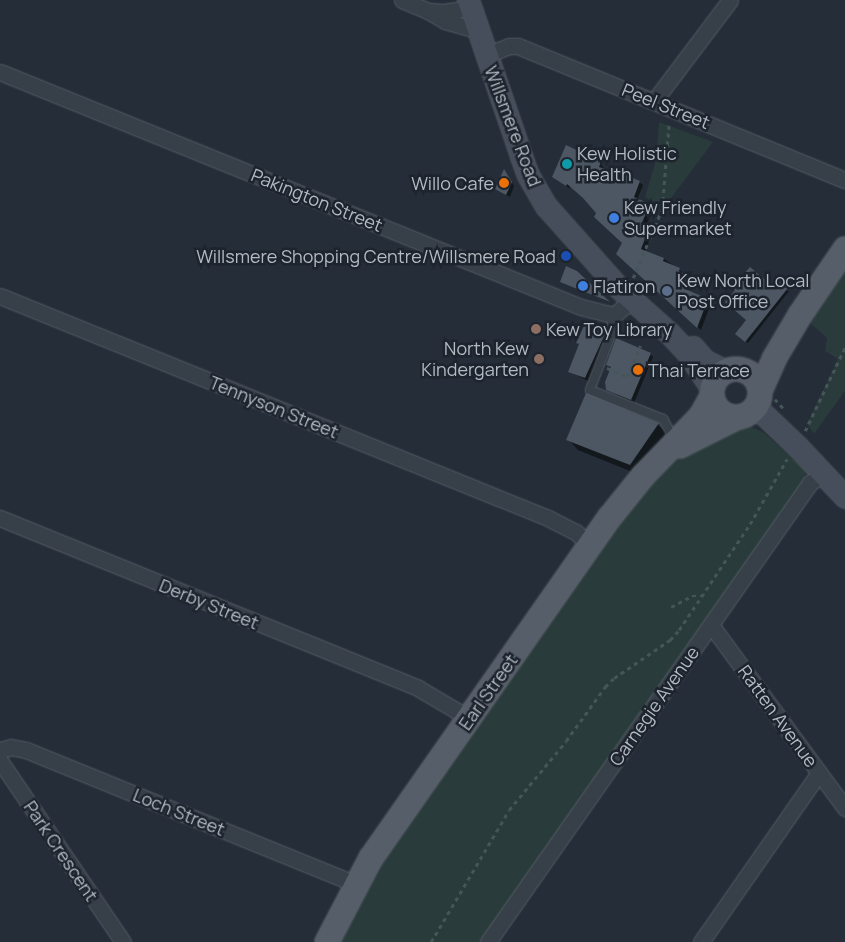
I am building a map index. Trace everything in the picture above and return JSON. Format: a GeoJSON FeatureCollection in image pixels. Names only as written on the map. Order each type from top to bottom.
{"type":"FeatureCollection","features":[{"type":"Feature","properties":{"kind":"main road","name":"Willsmere Road"},"geometry":{"type":"LineString","coordinates":[[469,4],[528,175],[546,206],[560,224],[597,263],[630,293],[687,352],[721,382]]}},
{"type":"Feature","properties":{"kind":"main road","name":"Earl Street"},"geometry":{"type":"LineString","coordinates":[[673,447],[751,406],[774,359],[800,315],[845,249]]}},
{"type":"Feature","properties":{"kind":"main road","name":"Earl Street"},"geometry":{"type":"LineString","coordinates":[[328,942],[356,884],[371,858],[593,541],[643,476],[701,416],[721,382],[766,350],[800,315]]}},
{"type":"Feature","properties":{"kind":"main road"},"geometry":{"type":"LineString","coordinates":[[752,376],[751,406],[722,412],[721,382],[752,376]]}},
{"type":"Feature","properties":{"kind":"main road"},"geometry":{"type":"LineString","coordinates":[[751,406],[797,446],[845,497]]}},
{"type":"Feature","properties":{"kind":"street"},"geometry":{"type":"LineString","coordinates":[[402,0],[428,11],[445,22],[479,31]]}},
{"type":"Feature","properties":{"kind":"street"},"geometry":{"type":"LineString","coordinates":[[654,101],[730,0]]}},
{"type":"Feature","properties":{"kind":"street"},"geometry":{"type":"LineString","coordinates":[[428,11],[443,12],[469,4]]}},
{"type":"Feature","properties":{"kind":"street","name":"Peel Street"},"geometry":{"type":"LineString","coordinates":[[486,55],[508,46],[518,46],[845,180]]}},
{"type":"Feature","properties":{"kind":"street","name":"Pakington Street"},"geometry":{"type":"LineString","coordinates":[[0,72],[581,308],[612,315]]}},
{"type":"Feature","properties":{"kind":"street"},"geometry":{"type":"LineString","coordinates":[[612,315],[618,313],[630,293]]}},
{"type":"Feature","properties":{"kind":"street","name":"Tennyson Street"},"geometry":{"type":"LineString","coordinates":[[0,296],[548,518],[583,526],[593,541]]}},
{"type":"Feature","properties":{"kind":"street","name":"Carnegie Avenue"},"geometry":{"type":"LineString","coordinates":[[488,942],[810,483],[822,474]]}},
{"type":"Feature","properties":{"kind":"street","name":"Derby Street"},"geometry":{"type":"LineString","coordinates":[[0,518],[418,688],[458,698],[473,713]]}},
{"type":"Feature","properties":{"kind":"street","name":"Ratten Avenue"},"geometry":{"type":"LineString","coordinates":[[711,625],[845,808]]}},
{"type":"Feature","properties":{"kind":"street","name":"Loch Street"},"geometry":{"type":"LineString","coordinates":[[0,750],[11,747],[26,750],[356,884]]}},
{"type":"Feature","properties":{"kind":"street","name":"Park Crescent"},"geometry":{"type":"LineString","coordinates":[[0,761],[123,942]]}},
{"type":"Feature","properties":{"kind":"street"},"geometry":{"type":"LineString","coordinates":[[702,942],[819,773]]}},
{"type":"Feature","properties":{"kind":"lane"},"geometry":{"type":"LineString","coordinates":[[612,315],[611,335],[590,390],[663,418],[673,447]]}},
{"type":"Feature","properties":{"kind":"path"},"geometry":{"type":"LineString","coordinates":[[630,293],[634,277],[662,209],[670,108]]}},
{"type":"Feature","properties":{"kind":"path"},"geometry":{"type":"LineString","coordinates":[[600,365],[627,377],[640,346]]}},
{"type":"Feature","properties":{"kind":"path"},"geometry":{"type":"LineString","coordinates":[[432,942],[509,810],[566,741],[605,687],[614,678],[670,640],[703,596],[750,524],[777,474],[797,446],[845,347]]}},
{"type":"Feature","properties":{"kind":"path"},"geometry":{"type":"LineString","coordinates":[[671,607],[692,596],[703,596]]}},
{"type":"Feature","properties":{"kind":"shaded area"},"geometry":{"type":"Polygon","coordinates":[[[659,122],[713,142],[663,209],[645,197],[656,160],[659,122]]]}},
{"type":"Feature","properties":{"kind":"shaded area"},"geometry":{"type":"Polygon","coordinates":[[[845,272],[845,391],[814,434],[807,424],[838,359],[825,351],[827,338],[809,322],[845,272]]]}},
{"type":"Feature","properties":{"kind":"shaded area"},"geometry":{"type":"Polygon","coordinates":[[[742,426],[749,426],[763,432],[804,469],[806,472],[804,482],[481,942],[337,942],[365,885],[624,512],[675,459],[696,445],[742,426]]]}},
{"type":"Feature","properties":{"kind":"building"},"geometry":{"type":"Polygon","coordinates":[[[566,145],[601,162],[599,167],[605,169],[603,173],[620,180],[623,174],[640,181],[634,197],[650,204],[641,225],[649,229],[641,249],[664,258],[663,261],[680,268],[679,271],[688,275],[683,288],[708,299],[697,328],[616,254],[622,243],[594,217],[596,213],[583,198],[567,184],[566,186],[552,177],[566,145]]]}},
{"type":"Feature","properties":{"kind":"building"},"geometry":{"type":"Polygon","coordinates":[[[504,169],[512,182],[506,195],[495,189],[504,169]]]}},
{"type":"Feature","properties":{"kind":"building","name":"Flatiron"},"geometry":{"type":"Polygon","coordinates":[[[566,266],[577,271],[610,302],[560,282],[566,266]]]}},
{"type":"Feature","properties":{"kind":"building"},"geometry":{"type":"Polygon","coordinates":[[[750,267],[772,286],[777,280],[788,288],[745,342],[735,334],[746,320],[725,302],[735,290],[733,287],[750,267]]]}},
{"type":"Feature","properties":{"kind":"building"},"geometry":{"type":"Polygon","coordinates":[[[584,326],[605,334],[585,378],[568,372],[579,344],[576,343],[584,326]]]}},
{"type":"Feature","properties":{"kind":"building"},"geometry":{"type":"Polygon","coordinates":[[[616,338],[651,353],[631,400],[606,390],[605,382],[611,367],[606,365],[616,338]]]}},
{"type":"Feature","properties":{"kind":"building"},"geometry":{"type":"Polygon","coordinates":[[[586,393],[659,423],[630,465],[566,440],[586,393]]]}},
{"type":"Feature","properties":{"kind":"place","name":"Kew Holistic Health"},"geometry":{"type":"Point","coordinates":[567,164]}},
{"type":"Feature","properties":{"kind":"place","name":"Willo Cafe"},"geometry":{"type":"Point","coordinates":[504,183]}},
{"type":"Feature","properties":{"kind":"place","name":"Kew Friendly Supermarket"},"geometry":{"type":"Point","coordinates":[614,218]}},
{"type":"Feature","properties":{"kind":"place","name":"Willsmere Shopping Centre/Willsmere Road"},"geometry":{"type":"Point","coordinates":[566,256]}},
{"type":"Feature","properties":{"kind":"place","name":"Flatiron"},"geometry":{"type":"Point","coordinates":[583,286]}},
{"type":"Feature","properties":{"kind":"place","name":"Kew North Local Post Office"},"geometry":{"type":"Point","coordinates":[667,291]}},
{"type":"Feature","properties":{"kind":"place","name":"Kew Toy Library"},"geometry":{"type":"Point","coordinates":[536,329]}},
{"type":"Feature","properties":{"kind":"place","name":"North Kew Kindergarten"},"geometry":{"type":"Point","coordinates":[539,359]}},
{"type":"Feature","properties":{"kind":"place","name":"Thai Terrace"},"geometry":{"type":"Point","coordinates":[638,370]}}]}
